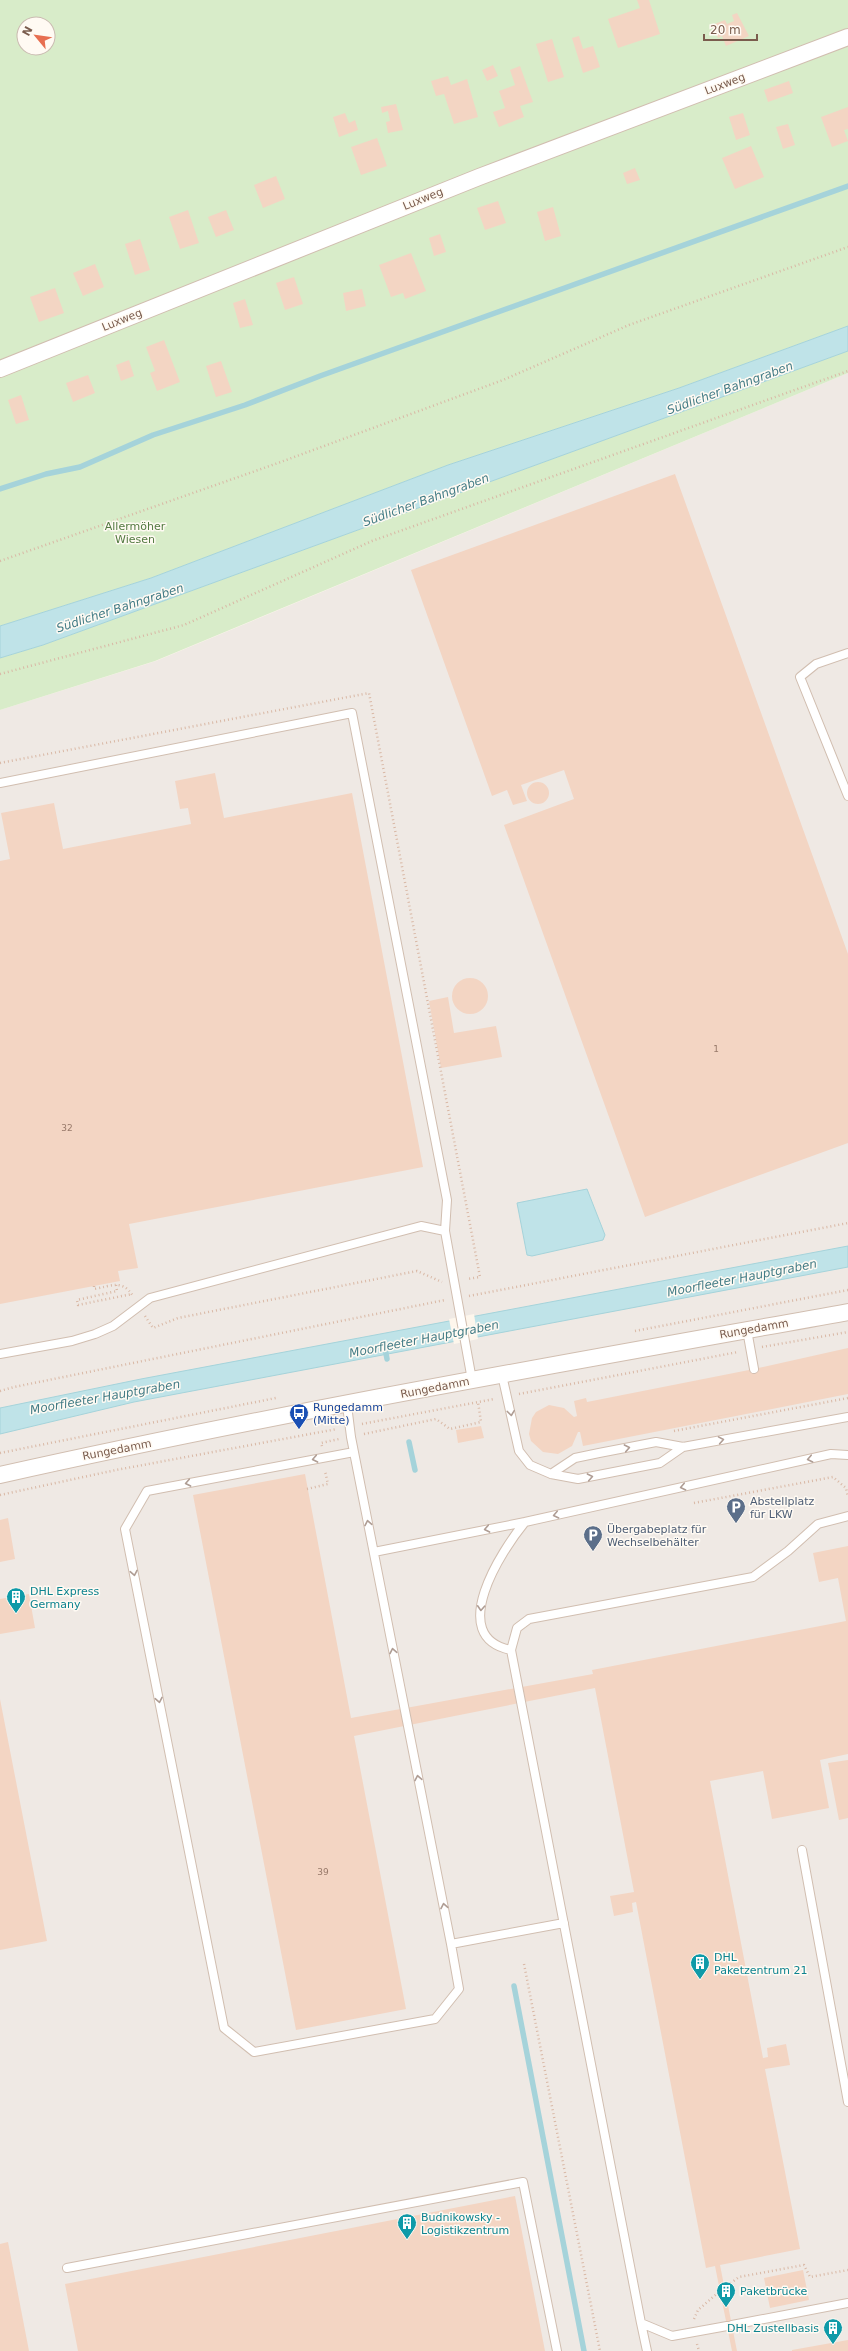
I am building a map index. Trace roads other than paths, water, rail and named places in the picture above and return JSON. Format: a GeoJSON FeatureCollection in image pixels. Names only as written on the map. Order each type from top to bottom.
{"type":"FeatureCollection","features":[{"type":"Feature","properties":{"kind":"street","name":"Luxweg"},"geometry":{"type":"LineString","coordinates":[[0,369],[479,177],[848,37]]}},
{"type":"Feature","properties":{"kind":"street","name":"Rungedamm"},"geometry":{"type":"LineString","coordinates":[[0,1475],[103,1452],[472,1380],[848,1312]]}},
{"type":"Feature","properties":{"kind":"lane"},"geometry":{"type":"LineString","coordinates":[[848,653],[816,664],[800,677],[848,796]]}},
{"type":"Feature","properties":{"kind":"lane"},"geometry":{"type":"LineString","coordinates":[[0,783],[352,713],[446,1200],[445,1232],[469,1352],[472,1380]]}},
{"type":"Feature","properties":{"kind":"lane"},"geometry":{"type":"LineString","coordinates":[[0,1354],[72,1341],[95,1334],[113,1326],[150,1298],[407,1229],[428,1226],[445,1232]]}},
{"type":"Feature","properties":{"kind":"lane"},"geometry":{"type":"LineString","coordinates":[[747,1330],[754,1369]]}},
{"type":"Feature","properties":{"kind":"lane"},"geometry":{"type":"LineString","coordinates":[[502,1375],[508,1396],[519,1451],[530,1465],[551,1474],[578,1479],[660,1463],[683,1447]]}},
{"type":"Feature","properties":{"kind":"lane"},"geometry":{"type":"LineString","coordinates":[[347,1405],[351,1437],[354,1452],[374,1552],[451,1944],[459,1989],[435,2019],[254,2052],[224,2028],[125,1529],[147,1491],[354,1452]]}},
{"type":"Feature","properties":{"kind":"lane"},"geometry":{"type":"LineString","coordinates":[[551,1474],[575,1458],[656,1442],[683,1447],[848,1417]]}},
{"type":"Feature","properties":{"kind":"lane"},"geometry":{"type":"LineString","coordinates":[[374,1552],[525,1522],[831,1454],[848,1455]]}},
{"type":"Feature","properties":{"kind":"lane"},"geometry":{"type":"LineString","coordinates":[[647,2351],[511,1650],[517,1628],[529,1619],[753,1577],[788,1551],[818,1524],[848,1516]]}},
{"type":"Feature","properties":{"kind":"lane"},"geometry":{"type":"LineString","coordinates":[[511,1650],[498,1648],[489,1639],[482,1624],[480,1609],[483,1593],[508,1542],[525,1522]]}},
{"type":"Feature","properties":{"kind":"lane"},"geometry":{"type":"LineString","coordinates":[[802,1850],[848,2102]]}},
{"type":"Feature","properties":{"kind":"lane"},"geometry":{"type":"LineString","coordinates":[[451,1944],[564,1923]]}},
{"type":"Feature","properties":{"kind":"lane"},"geometry":{"type":"LineString","coordinates":[[67,2268],[522,2182],[557,2351]]}},
{"type":"Feature","properties":{"kind":"lane"},"geometry":{"type":"LineString","coordinates":[[641,2323],[672,2336],[848,2303]]}},
{"type":"Feature","properties":{"kind":"water","name":"Südlicher Bahngraben"},"geometry":{"type":"Polygon","coordinates":[[[848,326],[848,351],[43,645],[0,658],[0,626],[151,578],[448,465],[679,388],[848,326]]]}},
{"type":"Feature","properties":{"kind":"water"},"geometry":{"type":"Polygon","coordinates":[[[587,1189],[605,1235],[603,1240],[532,1256],[527,1255],[517,1203],[587,1189]]]}},
{"type":"Feature","properties":{"kind":"water","name":"Moorfleeter Hauptgraben"},"geometry":{"type":"Polygon","coordinates":[[[848,1246],[848,1267],[134,1402],[0,1434],[0,1408],[141,1379],[848,1246]]]}},
{"type":"Feature","properties":{"kind":"waterway"},"geometry":{"type":"LineString","coordinates":[[0,489],[46,474],[80,467],[153,435],[245,405],[320,376],[848,186]]}},
{"type":"Feature","properties":{"kind":"waterway","name":"Moorfleeter Hauptgraben"},"geometry":{"type":"LineString","coordinates":[[385,1348],[387,1359]]}},
{"type":"Feature","properties":{"kind":"waterway"},"geometry":{"type":"LineString","coordinates":[[409,1442],[415,1470]]}},
{"type":"Feature","properties":{"kind":"waterway"},"geometry":{"type":"LineString","coordinates":[[514,1986],[584,2351]]}},
{"type":"Feature","properties":{"kind":"place","name":"Rungedamm (Mitte)"},"geometry":{"type":"Point","coordinates":[299,1430]}},
{"type":"Feature","properties":{"kind":"place","name":"Abstellplatz für LKW"},"geometry":{"type":"Point","coordinates":[736,1524]}},
{"type":"Feature","properties":{"kind":"place","name":"Übergabeplatz für Wechselbehälter"},"geometry":{"type":"Point","coordinates":[593,1552]}},
{"type":"Feature","properties":{"kind":"place","name":"DHL Express Germany"},"geometry":{"type":"Point","coordinates":[16,1614]}},
{"type":"Feature","properties":{"kind":"place","name":"DHL Paketzentrum 21"},"geometry":{"type":"Point","coordinates":[700,1980]}},
{"type":"Feature","properties":{"kind":"place","name":"Budnikowsky - Logistikzentrum"},"geometry":{"type":"Point","coordinates":[407,2240]}},
{"type":"Feature","properties":{"kind":"place","name":"Paketbrücke"},"geometry":{"type":"Point","coordinates":[726,2308]}},
{"type":"Feature","properties":{"kind":"place","name":"DHL Zustellbasis"},"geometry":{"type":"Point","coordinates":[833,2345]}},
{"type":"Feature","properties":{"kind":"park label","name":"Allermöher Wiesen"},"geometry":{"type":"Point","coordinates":[135,532]}}]}
